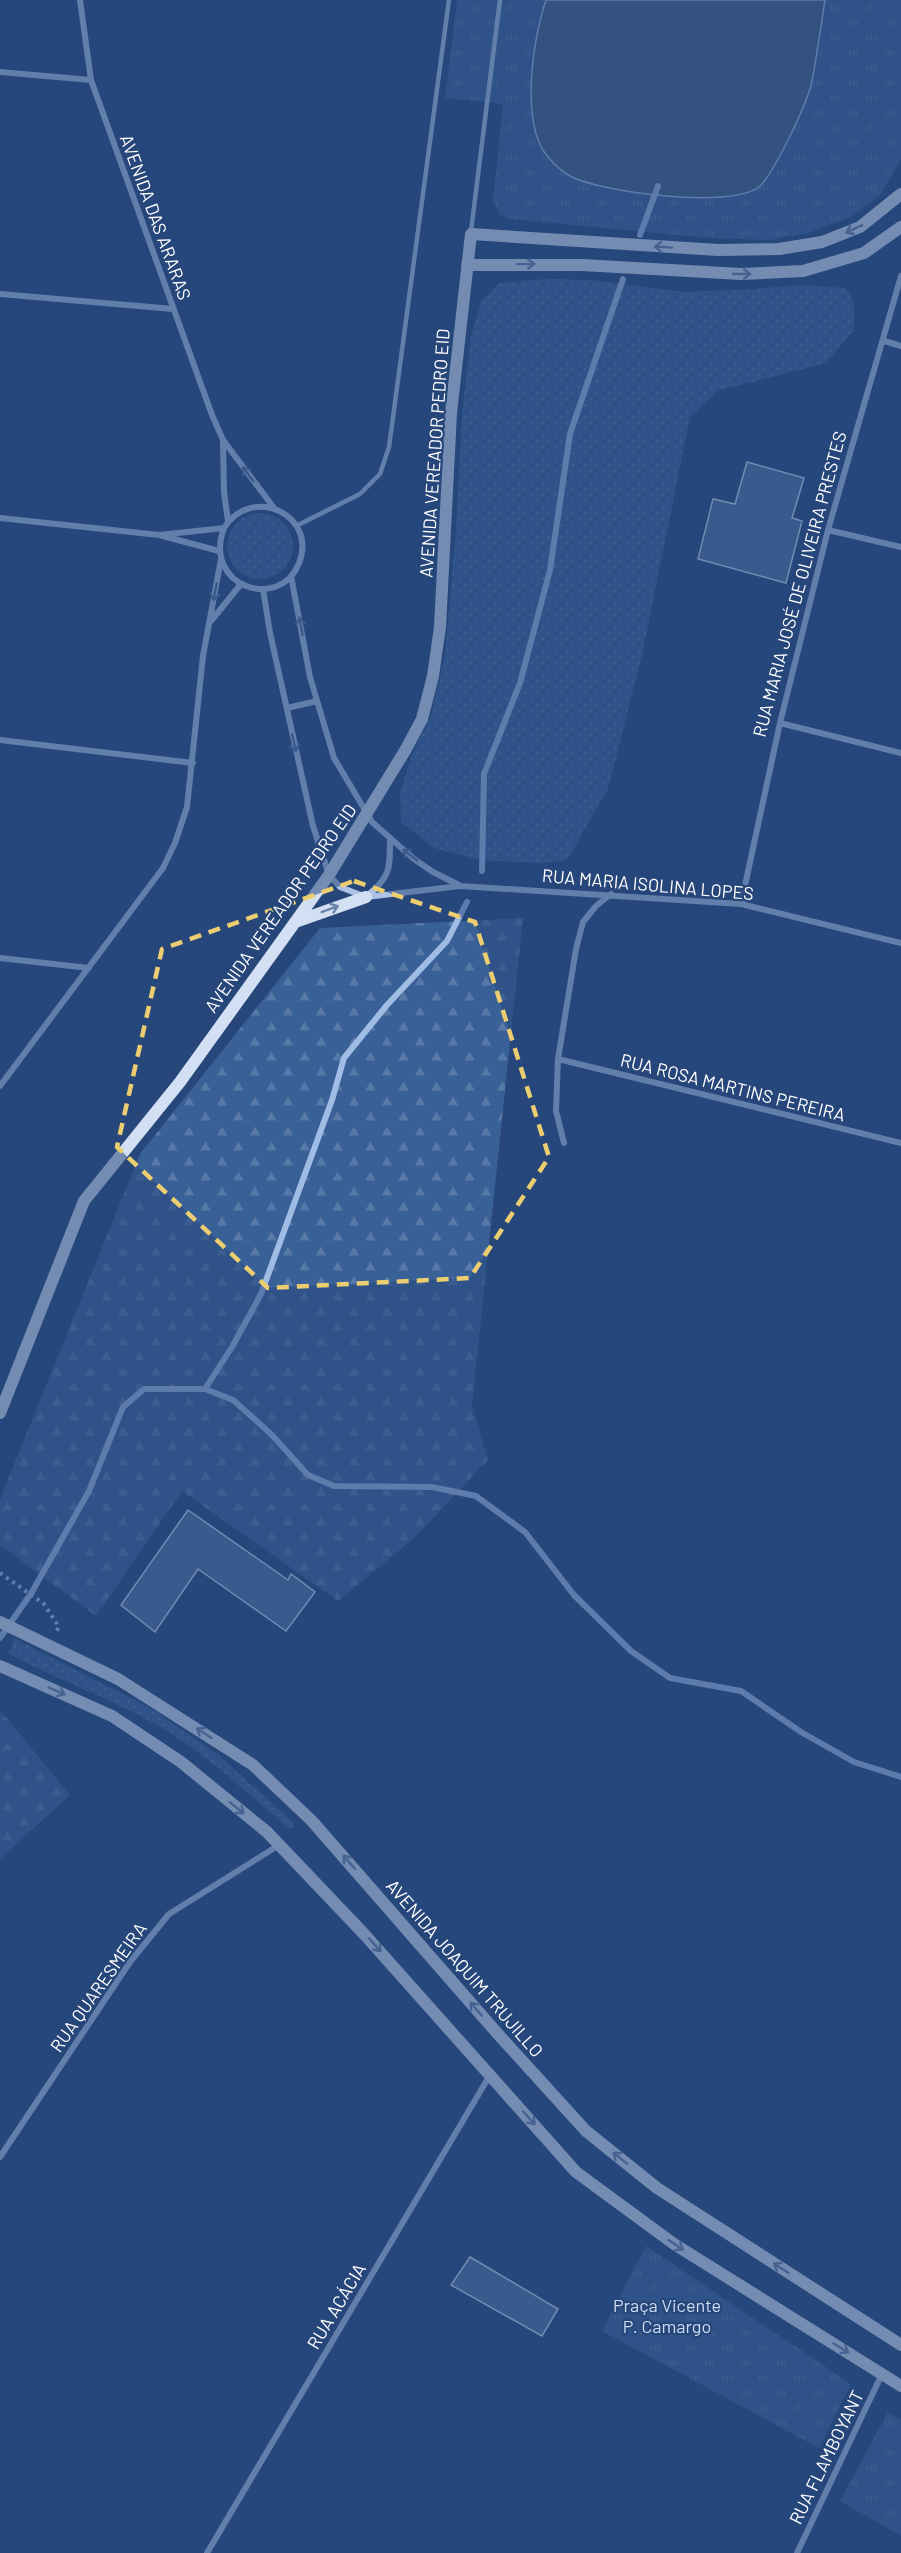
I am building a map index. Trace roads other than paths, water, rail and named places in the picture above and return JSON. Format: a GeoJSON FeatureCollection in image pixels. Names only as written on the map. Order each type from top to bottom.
{"type":"FeatureCollection","features":[{"type":"Feature","properties":{"kind":"main road"},"geometry":{"type":"LineString","coordinates":[[471,234],[718,250],[779,249],[822,242],[860,227],[901,194]]}},
{"type":"Feature","properties":{"kind":"main road"},"geometry":{"type":"LineString","coordinates":[[468,265],[582,265],[741,274],[803,271],[864,253],[901,227]]}},
{"type":"Feature","properties":{"kind":"main road","name":"AVENIDA VEREADOR PEDRO EID"},"geometry":{"type":"LineString","coordinates":[[0,1413],[84,1201],[180,1082],[329,875],[422,719],[433,676],[440,627],[451,413],[471,234]]}},
{"type":"Feature","properties":{"kind":"main road"},"geometry":{"type":"LineString","coordinates":[[294,922],[366,897]]}},
{"type":"Feature","properties":{"kind":"main road","name":"AVENIDA JOAQUIM TRUJILLO"},"geometry":{"type":"LineString","coordinates":[[0,1622],[118,1679],[253,1765],[312,1821],[586,2131],[657,2188],[901,2345]]}},
{"type":"Feature","properties":{"kind":"main road"},"geometry":{"type":"LineString","coordinates":[[2,1666],[112,1716],[181,1762],[267,1832],[365,1935],[576,2172],[674,2244],[901,2386]]}},
{"type":"Feature","properties":{"kind":"street","name":"AVENIDA DAS ARARAS"},"geometry":{"type":"LineString","coordinates":[[80,0],[91,80],[173,309],[223,440],[274,508]]}},
{"type":"Feature","properties":{"kind":"street"},"geometry":{"type":"LineString","coordinates":[[0,72],[91,80]]}},
{"type":"Feature","properties":{"kind":"street","name":"RUA MARIA JOSÉ DE OLIVEIRA PRESTES"},"geometry":{"type":"LineString","coordinates":[[741,904],[780,723],[828,530],[901,276]]}},
{"type":"Feature","properties":{"kind":"street"},"geometry":{"type":"LineString","coordinates":[[0,294],[173,309]]}},
{"type":"Feature","properties":{"kind":"street"},"geometry":{"type":"LineString","coordinates":[[884,341],[901,345]]}},
{"type":"Feature","properties":{"kind":"street","name":"AVENIDA DAS ARARAS"},"geometry":{"type":"LineString","coordinates":[[223,440],[224,492],[228,521]]}},
{"type":"Feature","properties":{"kind":"street"},"geometry":{"type":"LineString","coordinates":[[249,507],[274,508],[283,512],[296,526],[302,538],[303,552],[299,565],[291,576],[274,587],[263,589],[241,584],[225,569],[219,551],[224,528],[228,521],[249,507]]}},
{"type":"Feature","properties":{"kind":"street"},"geometry":{"type":"LineString","coordinates":[[0,518],[159,535],[219,551]]}},
{"type":"Feature","properties":{"kind":"street"},"geometry":{"type":"LineString","coordinates":[[159,535],[224,528]]}},
{"type":"Feature","properties":{"kind":"street"},"geometry":{"type":"LineString","coordinates":[[828,530],[901,547]]}},
{"type":"Feature","properties":{"kind":"street"},"geometry":{"type":"LineString","coordinates":[[0,1086],[163,868],[175,843],[187,807],[208,624],[221,559]]}},
{"type":"Feature","properties":{"kind":"street","name":"RUA MARIA ISOLINA LOPES"},"geometry":{"type":"LineString","coordinates":[[291,576],[310,677],[334,758],[367,814],[390,840],[433,872],[460,886]]}},
{"type":"Feature","properties":{"kind":"street"},"geometry":{"type":"LineString","coordinates":[[208,624],[241,584]]}},
{"type":"Feature","properties":{"kind":"street"},"geometry":{"type":"LineString","coordinates":[[263,589],[313,826],[329,875],[340,887],[366,897],[383,883],[387,875],[390,840]]}},
{"type":"Feature","properties":{"kind":"street"},"geometry":{"type":"LineString","coordinates":[[287,708],[317,701]]}},
{"type":"Feature","properties":{"kind":"street"},"geometry":{"type":"LineString","coordinates":[[780,723],[901,753]]}},
{"type":"Feature","properties":{"kind":"street"},"geometry":{"type":"LineString","coordinates":[[0,740],[193,763]]}},
{"type":"Feature","properties":{"kind":"street","name":"RUA MARIA ISOLINA LOPES"},"geometry":{"type":"LineString","coordinates":[[366,897],[460,886],[741,904],[901,943]]}},
{"type":"Feature","properties":{"kind":"street"},"geometry":{"type":"LineString","coordinates":[[564,1143],[556,1111],[558,1059],[582,922],[611,894]]}},
{"type":"Feature","properties":{"kind":"street"},"geometry":{"type":"LineString","coordinates":[[0,958],[89,968]]}},
{"type":"Feature","properties":{"kind":"street","name":"RUA ROSA MARTINS PEREIRA"},"geometry":{"type":"LineString","coordinates":[[558,1059],[901,1143]]}},
{"type":"Feature","properties":{"kind":"street","name":"RUA QUARESMEIRA"},"geometry":{"type":"LineString","coordinates":[[0,2157],[130,1962],[169,1914],[279,1845]]}},
{"type":"Feature","properties":{"kind":"street","name":"RUA ACÁCIA"},"geometry":{"type":"LineString","coordinates":[[207,2553],[490,2074]]}},
{"type":"Feature","properties":{"kind":"street","name":"RUA FLAMBOYANT"},"geometry":{"type":"LineString","coordinates":[[796,2553],[882,2374]]}},
{"type":"Feature","properties":{"kind":"lane"},"geometry":{"type":"LineString","coordinates":[[296,526],[360,494],[380,474],[390,447],[449,0]]}},
{"type":"Feature","properties":{"kind":"lane"},"geometry":{"type":"LineString","coordinates":[[471,234],[500,0]]}},
{"type":"Feature","properties":{"kind":"waterway"},"geometry":{"type":"LineString","coordinates":[[640,235],[658,186]]}},
{"type":"Feature","properties":{"kind":"waterway"},"geometry":{"type":"LineString","coordinates":[[482,871],[484,774],[520,683],[550,570],[570,434],[623,279]]}},
{"type":"Feature","properties":{"kind":"waterway"},"geometry":{"type":"LineString","coordinates":[[205,1389],[232,1347],[261,1294],[332,1100],[344,1058],[387,1005],[447,941],[467,902]]}},
{"type":"Feature","properties":{"kind":"waterway"},"geometry":{"type":"LineString","coordinates":[[0,1638],[32,1592],[89,1491],[123,1407],[144,1389],[205,1389],[233,1400],[271,1434],[308,1475],[334,1486],[432,1487],[476,1496],[525,1532],[574,1595],[631,1651],[670,1678],[741,1691],[801,1732],[854,1762],[901,1777]]}},
{"type":"Feature","properties":{"kind":"park label","name":"Praça Vicente P. Camargo"},"geometry":{"type":"Point","coordinates":[667,2315]}}]}
